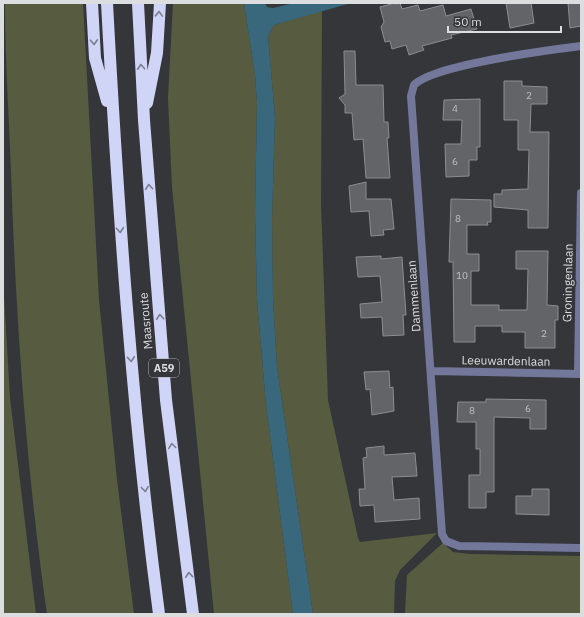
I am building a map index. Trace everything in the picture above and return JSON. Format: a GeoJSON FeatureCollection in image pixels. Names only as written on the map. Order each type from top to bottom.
{"type":"FeatureCollection","features":[{"type":"Feature","properties":{"kind":"highway","name":"A59"},"geometry":{"type":"LineString","coordinates":[[92,3],[95,58],[113,121]]}},
{"type":"Feature","properties":{"kind":"highway","name":"A59"},"geometry":{"type":"LineString","coordinates":[[107,3],[113,121]]}},
{"type":"Feature","properties":{"kind":"highway","name":"A59"},"geometry":{"type":"LineString","coordinates":[[138,3],[144,120]]}},
{"type":"Feature","properties":{"kind":"highway","name":"A59"},"geometry":{"type":"LineString","coordinates":[[144,120],[158,53],[160,3]]}},
{"type":"Feature","properties":{"kind":"highway","name":"Maasroute"},"geometry":{"type":"LineString","coordinates":[[144,120],[166,400],[193,614]]}},
{"type":"Feature","properties":{"kind":"highway","name":"Maasroute"},"geometry":{"type":"LineString","coordinates":[[113,121],[117,198],[136,415],[160,614]]}},
{"type":"Feature","properties":{"kind":"street","name":"Dammenlaan"},"geometry":{"type":"LineString","coordinates":[[581,46],[473,64],[424,77],[414,85],[411,96],[441,528],[446,541],[459,546],[581,548]]}},
{"type":"Feature","properties":{"kind":"street","name":"Groningenlaan"},"geometry":{"type":"LineString","coordinates":[[580,374],[581,193]]}},
{"type":"Feature","properties":{"kind":"street","name":"Leeuwardenlaan"},"geometry":{"type":"LineString","coordinates":[[431,371],[580,374]]}},
{"type":"Feature","properties":{"kind":"green space"},"geometry":{"type":"Polygon","coordinates":[[[5,3],[83,3],[99,300],[117,480],[134,614],[47,614],[33,504],[19,338],[7,88],[5,3]]]}},
{"type":"Feature","properties":{"kind":"green space"},"geometry":{"type":"Polygon","coordinates":[[[173,3],[244,3],[255,75],[257,102],[255,213],[257,300],[266,405],[293,614],[214,614],[172,187],[168,98],[173,3]]]}},
{"type":"Feature","properties":{"kind":"green space"},"geometry":{"type":"Polygon","coordinates":[[[322,10],[321,203],[328,400],[358,538],[360,542],[437,533],[400,570],[395,581],[394,614],[313,614],[277,367],[273,299],[272,219],[275,117],[268,36],[274,25],[322,10]]]}},
{"type":"Feature","properties":{"kind":"green space"},"geometry":{"type":"Polygon","coordinates":[[[3,222],[4,296],[10,398],[36,614],[3,614],[3,222]]]}},
{"type":"Feature","properties":{"kind":"green space"},"geometry":{"type":"Polygon","coordinates":[[[443,543],[453,552],[470,554],[581,556],[581,614],[405,614],[407,575],[443,543]]]}},
{"type":"Feature","properties":{"kind":"water"},"geometry":{"type":"Polygon","coordinates":[[[244,3],[265,3],[267,7],[273,8],[294,3],[351,3],[274,25],[268,36],[275,117],[272,219],[273,299],[277,367],[313,614],[293,614],[266,405],[257,300],[255,213],[257,102],[255,75],[244,3]]]}},
{"type":"Feature","properties":{"kind":"building"},"geometry":{"type":"Polygon","coordinates":[[[400,3],[402,9],[418,5],[420,11],[443,5],[446,16],[471,9],[477,29],[451,35],[452,38],[422,46],[424,50],[409,55],[406,45],[392,49],[390,41],[385,42],[381,27],[384,22],[380,7],[400,3]]]}},
{"type":"Feature","properties":{"kind":"building"},"geometry":{"type":"Polygon","coordinates":[[[506,3],[531,3],[534,23],[510,28],[506,3]]]}},
{"type":"Feature","properties":{"kind":"building"},"geometry":{"type":"Polygon","coordinates":[[[568,3],[581,3],[581,26],[570,28],[568,3]]]}},
{"type":"Feature","properties":{"kind":"building"},"geometry":{"type":"Polygon","coordinates":[[[344,51],[355,51],[356,85],[383,85],[384,122],[388,122],[389,138],[387,138],[390,178],[366,178],[363,139],[354,140],[352,113],[345,113],[345,105],[339,98],[345,94],[344,51]]]}},
{"type":"Feature","properties":{"kind":"building"},"geometry":{"type":"Polygon","coordinates":[[[504,81],[522,81],[522,86],[547,87],[547,104],[531,104],[530,132],[549,132],[548,228],[528,228],[528,210],[494,207],[494,194],[502,194],[502,190],[528,189],[529,150],[518,150],[518,120],[504,120],[504,81]]]}},
{"type":"Feature","properties":{"kind":"building"},"geometry":{"type":"Polygon","coordinates":[[[480,99],[480,147],[477,147],[477,160],[469,160],[469,176],[446,177],[445,144],[461,144],[462,120],[443,120],[444,100],[480,99]]]}},
{"type":"Feature","properties":{"kind":"building"},"geometry":{"type":"Polygon","coordinates":[[[366,182],[366,199],[391,199],[394,229],[383,230],[384,235],[371,236],[369,211],[351,212],[349,186],[366,182]]]}},
{"type":"Feature","properties":{"kind":"building"},"geometry":{"type":"Polygon","coordinates":[[[451,199],[491,200],[491,222],[487,222],[488,225],[467,225],[467,254],[479,254],[479,271],[471,271],[471,305],[499,305],[499,310],[527,310],[528,269],[516,269],[516,251],[548,251],[547,305],[558,306],[558,320],[555,320],[555,348],[525,348],[525,332],[502,332],[502,326],[475,326],[475,342],[454,342],[453,262],[449,262],[451,199]]]}},
{"type":"Feature","properties":{"kind":"building"},"geometry":{"type":"Polygon","coordinates":[[[381,256],[381,259],[402,257],[406,315],[403,315],[404,335],[383,336],[382,317],[361,318],[360,304],[382,302],[380,276],[358,277],[356,257],[381,256]]]}},
{"type":"Feature","properties":{"kind":"building"},"geometry":{"type":"Polygon","coordinates":[[[389,371],[390,388],[393,387],[394,411],[372,415],[370,389],[366,390],[364,372],[389,371]]]}},
{"type":"Feature","properties":{"kind":"building"},"geometry":{"type":"Polygon","coordinates":[[[486,399],[546,400],[546,429],[530,429],[530,418],[494,417],[494,492],[486,492],[486,508],[469,508],[469,475],[480,475],[480,449],[476,449],[476,422],[457,422],[458,402],[486,402],[486,399]]]}},
{"type":"Feature","properties":{"kind":"building"},"geometry":{"type":"Polygon","coordinates":[[[384,446],[384,455],[415,453],[417,476],[392,477],[394,500],[419,498],[420,519],[375,522],[374,505],[360,506],[359,489],[365,489],[363,458],[367,457],[366,448],[384,446]]]}},
{"type":"Feature","properties":{"kind":"building"},"geometry":{"type":"Polygon","coordinates":[[[532,489],[549,489],[549,515],[516,514],[516,496],[532,496],[532,489]]]}}]}
